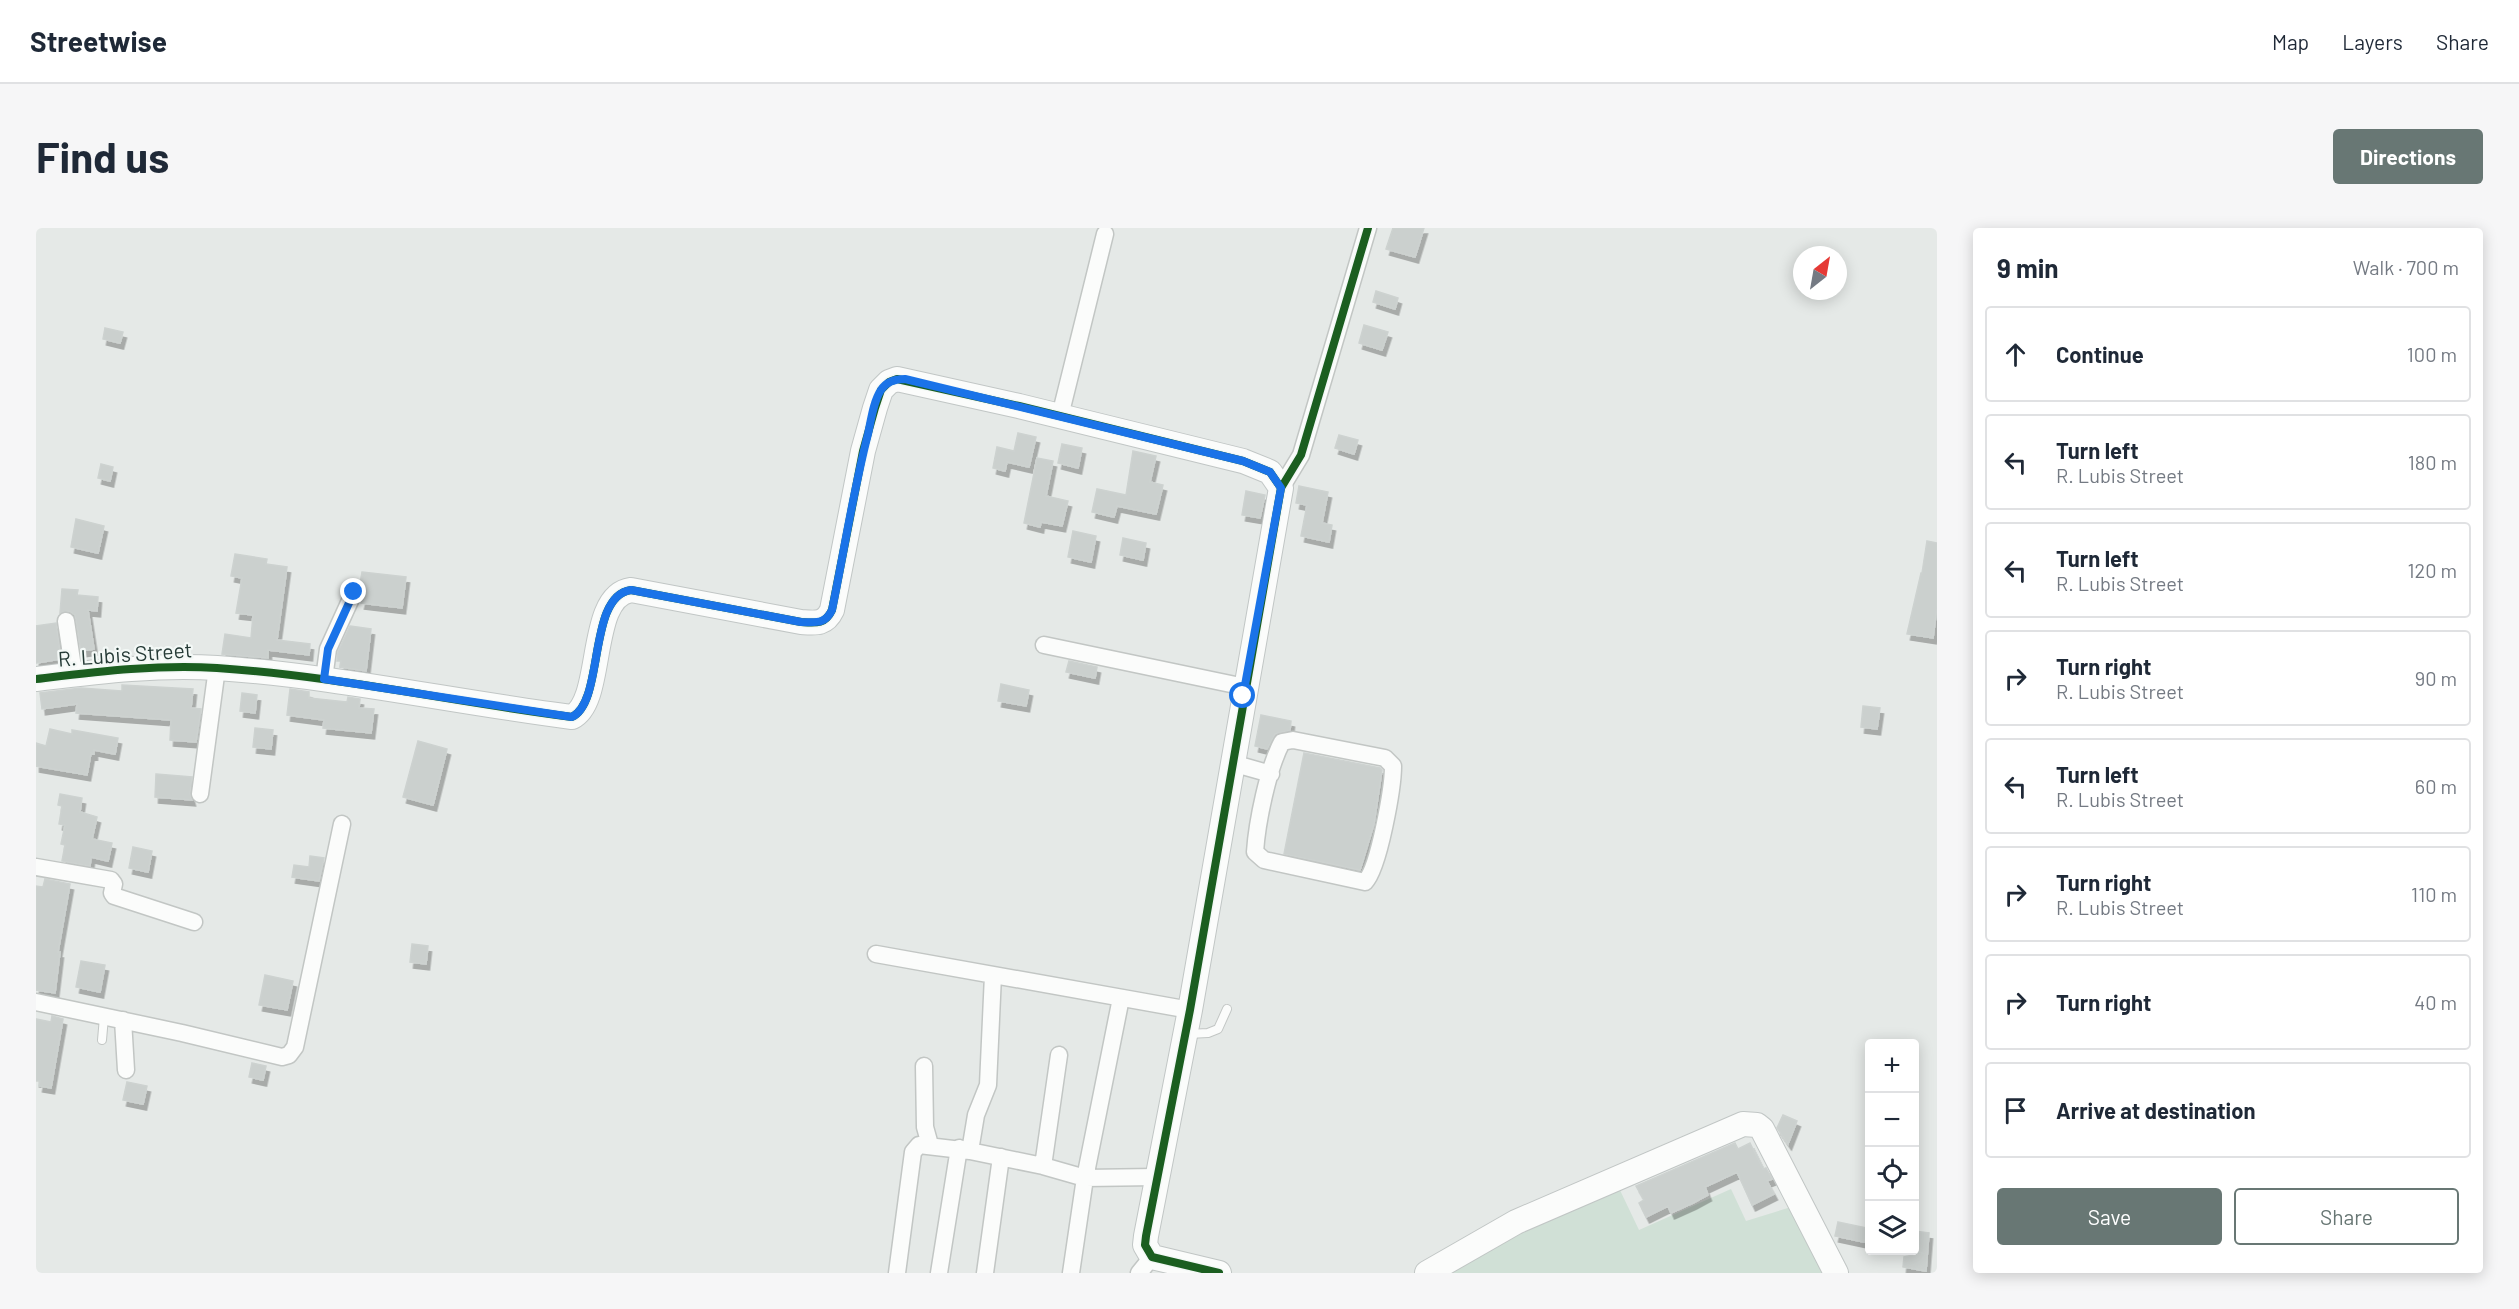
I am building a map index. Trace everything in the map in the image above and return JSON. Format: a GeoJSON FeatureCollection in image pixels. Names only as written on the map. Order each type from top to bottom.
{"type":"FeatureCollection","features":[{"type":"Feature","properties":{"kind":"street"},"geometry":{"type":"LineString","coordinates":[[1219,1273],[1145,1265],[1145,1245],[1156,1177],[1190,1010],[1281,488],[1301,455],[1368,228]]}},
{"type":"Feature","properties":{"kind":"street"},"geometry":{"type":"LineString","coordinates":[[1060,416],[1105,234]]}},
{"type":"Feature","properties":{"kind":"street","name":"R. Lubis Street"},"geometry":{"type":"LineString","coordinates":[[36,679],[173,667],[217,668],[324,679],[572,717],[578,715],[586,698],[605,615],[612,602],[622,591],[631,590],[801,622],[820,623],[826,619],[832,610],[863,451],[874,408],[881,390],[889,382],[897,379],[905,379],[1243,461],[1270,472],[1281,488]]}},
{"type":"Feature","properties":{"kind":"street"},"geometry":{"type":"LineString","coordinates":[[324,679],[328,649],[354,592]]}},
{"type":"Feature","properties":{"kind":"street"},"geometry":{"type":"LineString","coordinates":[[66,621],[74,674]]}},
{"type":"Feature","properties":{"kind":"street"},"geometry":{"type":"LineString","coordinates":[[1044,645],[1245,687]]}},
{"type":"Feature","properties":{"kind":"street"},"geometry":{"type":"LineString","coordinates":[[201,794],[217,668]]}},
{"type":"Feature","properties":{"kind":"street"},"geometry":{"type":"LineString","coordinates":[[1293,740],[1385,758],[1390,762],[1393,766],[1392,783],[1375,869],[1367,881],[1362,882],[1258,857],[1255,852],[1256,843],[1271,774],[1281,744],[1293,740]]}},
{"type":"Feature","properties":{"kind":"street"},"geometry":{"type":"LineString","coordinates":[[1232,763],[1271,774]]}},
{"type":"Feature","properties":{"kind":"street"},"geometry":{"type":"LineString","coordinates":[[36,1002],[282,1057],[289,1055],[295,1047],[342,824]]}},
{"type":"Feature","properties":{"kind":"street"},"geometry":{"type":"LineString","coordinates":[[36,867],[111,880],[114,884],[112,893],[114,896],[194,922]]}},
{"type":"Feature","properties":{"kind":"street"},"geometry":{"type":"LineString","coordinates":[[876,954],[1190,1010]]}},
{"type":"Feature","properties":{"kind":"street"},"geometry":{"type":"LineString","coordinates":[[939,1273],[965,1150],[988,1085],[993,975]]}},
{"type":"Feature","properties":{"kind":"street"},"geometry":{"type":"LineString","coordinates":[[1071,1273],[1085,1178],[1121,998]]}},
{"type":"Feature","properties":{"kind":"street"},"geometry":{"type":"LineString","coordinates":[[123,1020],[126,1070]]}},
{"type":"Feature","properties":{"kind":"street"},"geometry":{"type":"LineString","coordinates":[[1043,1166],[1059,1055]]}},
{"type":"Feature","properties":{"kind":"street"},"geometry":{"type":"LineString","coordinates":[[924,1066],[925,1127],[930,1145]]}},
{"type":"Feature","properties":{"kind":"street"},"geometry":{"type":"LineString","coordinates":[[1427,1273],[1516,1222],[1743,1124],[1749,1124],[1762,1129],[1836,1273]]}},
{"type":"Feature","properties":{"kind":"street"},"geometry":{"type":"LineString","coordinates":[[897,1273],[913,1152],[920,1144],[1001,1157],[1085,1178],[1156,1177]]}},
{"type":"Feature","properties":{"kind":"street"},"geometry":{"type":"LineString","coordinates":[[985,1273],[1001,1157]]}},
{"type":"Feature","properties":{"kind":"lane"},"geometry":{"type":"LineString","coordinates":[[1185,1034],[1213,1032],[1223,1023],[1227,1009]]}},
{"type":"Feature","properties":{"kind":"lane"},"geometry":{"type":"LineString","coordinates":[[102,1040],[104,1017]]}},
{"type":"Feature","properties":{"kind":"shaded area"},"geometry":{"type":"Polygon","coordinates":[[[1618,1186],[1639,1230],[1731,1189],[1746,1221],[1791,1207],[1827,1273],[1448,1273],[1506,1235],[1618,1186]]]}},
{"type":"Feature","properties":{"kind":"building"},"geometry":{"type":"Polygon","coordinates":[[[1393,228],[1424,228],[1415,257],[1386,249],[1393,228]]]}},
{"type":"Feature","properties":{"kind":"building"},"geometry":{"type":"Polygon","coordinates":[[[1376,291],[1398,298],[1395,309],[1373,302],[1376,291]]]}},
{"type":"Feature","properties":{"kind":"building"},"geometry":{"type":"Polygon","coordinates":[[[1364,325],[1388,332],[1382,350],[1359,343],[1364,325]]]}},
{"type":"Feature","properties":{"kind":"building"},"geometry":{"type":"Polygon","coordinates":[[[105,328],[123,332],[120,343],[103,339],[105,328]]]}},
{"type":"Feature","properties":{"kind":"building"},"geometry":{"type":"Polygon","coordinates":[[[1018,433],[1036,437],[1029,467],[1007,462],[1005,471],[993,468],[997,447],[1014,451],[1018,433]]]}},
{"type":"Feature","properties":{"kind":"building"},"geometry":{"type":"Polygon","coordinates":[[[1339,435],[1358,440],[1354,454],[1335,448],[1339,435]]]}},
{"type":"Feature","properties":{"kind":"building"},"geometry":{"type":"Polygon","coordinates":[[[1062,444],[1082,448],[1078,468],[1058,463],[1062,444]]]}},
{"type":"Feature","properties":{"kind":"building"},"geometry":{"type":"Polygon","coordinates":[[[1133,451],[1156,456],[1150,482],[1163,485],[1156,514],[1117,506],[1114,517],[1092,512],[1097,489],[1126,495],[1133,451]]]}},
{"type":"Feature","properties":{"kind":"building"},"geometry":{"type":"Polygon","coordinates":[[[1037,458],[1053,461],[1046,496],[1068,501],[1062,526],[1041,522],[1040,527],[1024,523],[1037,458]]]}},
{"type":"Feature","properties":{"kind":"building"},"geometry":{"type":"Polygon","coordinates":[[[101,464],[113,467],[110,481],[98,478],[101,464]]]}},
{"type":"Feature","properties":{"kind":"building"},"geometry":{"type":"Polygon","coordinates":[[[1299,486],[1328,492],[1322,523],[1332,525],[1329,542],[1301,536],[1307,505],[1296,503],[1299,486]]]}},
{"type":"Feature","properties":{"kind":"building"},"geometry":{"type":"Polygon","coordinates":[[[1246,491],[1265,495],[1260,518],[1242,515],[1246,491]]]}},
{"type":"Feature","properties":{"kind":"building"},"geometry":{"type":"Polygon","coordinates":[[[76,519],[104,526],[98,553],[71,547],[76,519]]]}},
{"type":"Feature","properties":{"kind":"building"},"geometry":{"type":"Polygon","coordinates":[[[1073,531],[1096,536],[1091,562],[1068,557],[1073,531]]]}},
{"type":"Feature","properties":{"kind":"building"},"geometry":{"type":"Polygon","coordinates":[[[1123,538],[1146,543],[1143,560],[1120,555],[1123,538]]]}},
{"type":"Feature","properties":{"kind":"building"},"geometry":{"type":"Polygon","coordinates":[[[1927,541],[1937,543],[1937,607],[1933,638],[1907,634],[1922,573],[1927,541]]]}},
{"type":"Feature","properties":{"kind":"building"},"geometry":{"type":"Polygon","coordinates":[[[235,554],[267,559],[266,564],[287,567],[277,640],[310,644],[309,655],[268,650],[268,658],[222,654],[225,634],[251,638],[253,615],[236,613],[242,578],[231,576],[235,554]]]}},
{"type":"Feature","properties":{"kind":"building"},"geometry":{"type":"Polygon","coordinates":[[[362,572],[406,577],[402,608],[361,603],[364,592],[360,584],[362,572]]]}},
{"type":"Feature","properties":{"kind":"building"},"geometry":{"type":"Polygon","coordinates":[[[62,589],[78,590],[77,595],[98,597],[97,611],[88,610],[94,649],[81,651],[75,615],[69,611],[60,613],[62,589]]]}},
{"type":"Feature","properties":{"kind":"building"},"geometry":{"type":"Polygon","coordinates":[[[56,623],[61,659],[36,663],[36,626],[56,623]]]}},
{"type":"Feature","properties":{"kind":"building"},"geometry":{"type":"Polygon","coordinates":[[[350,626],[371,629],[366,671],[340,667],[341,661],[337,661],[338,652],[350,626]]]}},
{"type":"Feature","properties":{"kind":"building"},"geometry":{"type":"Polygon","coordinates":[[[1069,661],[1097,667],[1095,678],[1066,672],[1069,661]]]}},
{"type":"Feature","properties":{"kind":"building"},"geometry":{"type":"Polygon","coordinates":[[[1001,684],[1029,690],[1026,706],[998,701],[1001,684]]]}},
{"type":"Feature","properties":{"kind":"building"},"geometry":{"type":"Polygon","coordinates":[[[122,685],[193,689],[191,708],[201,709],[196,742],[170,740],[171,720],[76,713],[77,704],[42,709],[40,693],[81,688],[122,691],[122,685]]]}},
{"type":"Feature","properties":{"kind":"building"},"geometry":{"type":"Polygon","coordinates":[[[290,689],[309,692],[309,698],[347,702],[348,697],[360,699],[359,708],[374,709],[371,733],[323,728],[324,720],[287,715],[290,689]]]}},
{"type":"Feature","properties":{"kind":"building"},"geometry":{"type":"Polygon","coordinates":[[[242,693],[257,695],[255,713],[240,711],[242,693]]]}},
{"type":"Feature","properties":{"kind":"building"},"geometry":{"type":"Polygon","coordinates":[[[1863,706],[1880,708],[1877,729],[1861,727],[1863,706]]]}},
{"type":"Feature","properties":{"kind":"building"},"geometry":{"type":"Polygon","coordinates":[[[1261,715],[1291,721],[1290,730],[1275,734],[1267,749],[1255,746],[1261,715]]]}},
{"type":"Feature","properties":{"kind":"building"},"geometry":{"type":"Polygon","coordinates":[[[255,728],[273,730],[271,749],[253,747],[255,728]]]}},
{"type":"Feature","properties":{"kind":"building"},"geometry":{"type":"Polygon","coordinates":[[[50,729],[72,734],[72,730],[118,738],[115,754],[94,750],[94,754],[91,753],[87,775],[36,766],[36,743],[46,746],[50,729]]]}},
{"type":"Feature","properties":{"kind":"building"},"geometry":{"type":"Polygon","coordinates":[[[418,741],[447,749],[433,805],[403,797],[418,741]]]}},
{"type":"Feature","properties":{"kind":"building"},"geometry":{"type":"Polygon","coordinates":[[[1304,753],[1382,770],[1374,824],[1360,870],[1284,854],[1304,753]]]}},
{"type":"Feature","properties":{"kind":"building"},"geometry":{"type":"Polygon","coordinates":[[[156,774],[192,777],[190,793],[192,800],[155,797],[156,774]]]}},
{"type":"Feature","properties":{"kind":"building"},"geometry":{"type":"Polygon","coordinates":[[[60,794],[82,798],[80,812],[97,817],[92,839],[112,843],[108,861],[91,857],[90,866],[62,861],[65,845],[61,844],[65,825],[59,824],[62,806],[58,805],[60,794]]]}},
{"type":"Feature","properties":{"kind":"building"},"geometry":{"type":"Polygon","coordinates":[[[133,847],[152,851],[148,872],[129,868],[133,847]]]}},
{"type":"Feature","properties":{"kind":"building"},"geometry":{"type":"Polygon","coordinates":[[[310,856],[324,858],[319,881],[292,877],[294,865],[309,867],[310,856]]]}},
{"type":"Feature","properties":{"kind":"building"},"geometry":{"type":"Polygon","coordinates":[[[45,879],[70,884],[58,952],[60,952],[55,993],[36,990],[36,886],[43,887],[45,879]]]}},
{"type":"Feature","properties":{"kind":"building"},"geometry":{"type":"Polygon","coordinates":[[[412,944],[428,946],[426,964],[410,962],[412,944]]]}},
{"type":"Feature","properties":{"kind":"building"},"geometry":{"type":"Polygon","coordinates":[[[81,961],[105,965],[100,992],[76,987],[81,961]]]}},
{"type":"Feature","properties":{"kind":"building"},"geometry":{"type":"Polygon","coordinates":[[[265,975],[293,981],[287,1010],[259,1005],[265,975]]]}},
{"type":"Feature","properties":{"kind":"building"},"geometry":{"type":"Polygon","coordinates":[[[52,1016],[63,1019],[51,1088],[39,1086],[40,1081],[36,1081],[36,1019],[51,1022],[52,1016]]]}},
{"type":"Feature","properties":{"kind":"building"},"geometry":{"type":"Polygon","coordinates":[[[252,1063],[266,1066],[263,1080],[249,1077],[252,1063]]]}},
{"type":"Feature","properties":{"kind":"building"},"geometry":{"type":"Polygon","coordinates":[[[127,1082],[147,1086],[143,1104],[123,1100],[127,1082]]]}},
{"type":"Feature","properties":{"kind":"building"},"geometry":{"type":"Polygon","coordinates":[[[1783,1115],[1797,1121],[1788,1144],[1777,1128],[1783,1115]]]}},
{"type":"Feature","properties":{"kind":"building"},"geometry":{"type":"Polygon","coordinates":[[[1735,1143],[1738,1149],[1750,1143],[1763,1169],[1766,1168],[1772,1179],[1767,1181],[1774,1194],[1752,1205],[1737,1172],[1705,1187],[1708,1195],[1693,1203],[1671,1213],[1668,1206],[1646,1217],[1639,1203],[1644,1200],[1636,1186],[1735,1143]]]}},
{"type":"Feature","properties":{"kind":"building"},"geometry":{"type":"Polygon","coordinates":[[[1838,1222],[1865,1228],[1864,1242],[1835,1236],[1838,1222]]]}},
{"type":"Feature","properties":{"kind":"building"},"geometry":{"type":"Polygon","coordinates":[[[1919,1232],[1929,1233],[1926,1271],[1903,1267],[1904,1257],[1924,1253],[1919,1252],[1919,1232]]]}},
{"type":"Feature","properties":{"kind":"cycle path"},"geometry":{"type":"LineString","coordinates":[[1219,1273],[1152,1257],[1145,1245],[1146,1236],[1190,1010],[1281,488],[1301,455],[1368,228]]}},
{"type":"Feature","properties":{"kind":"cycle path"},"geometry":{"type":"LineString","coordinates":[[36,679],[149,668],[217,668],[351,683],[572,717],[582,707],[589,691],[608,610],[617,597],[631,590],[801,622],[815,623],[823,621],[829,615],[832,610],[863,451],[875,408],[881,390],[889,382],[897,379],[1019,406],[1243,461],[1270,472],[1281,488]]}},
{"type":"Feature","properties":{"kind":"route"},"geometry":{"type":"LineString","coordinates":[[354,592],[328,649],[324,679],[506,709],[572,717],[578,715],[586,698],[605,615],[612,602],[622,591],[631,590],[801,622],[820,623],[830,615],[832,610],[863,451],[874,408],[881,390],[889,382],[905,379],[1243,461],[1270,472],[1281,488],[1243,696]]}}]}
